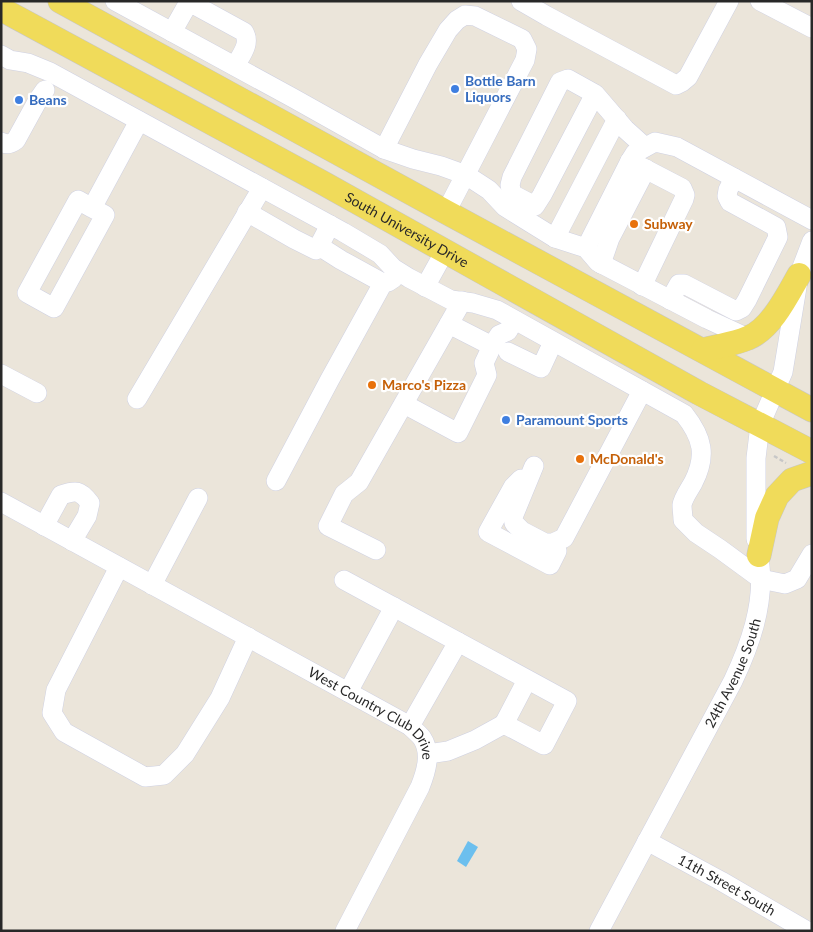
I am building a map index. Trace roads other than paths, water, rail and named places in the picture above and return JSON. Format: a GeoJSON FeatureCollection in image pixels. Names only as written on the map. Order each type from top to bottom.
{"type":"FeatureCollection","features":[{"type":"Feature","properties":{"kind":"main road"},"geometry":{"type":"LineString","coordinates":[[60,1],[812,410]]}},
{"type":"Feature","properties":{"kind":"main road","name":"South University Drive"},"geometry":{"type":"LineString","coordinates":[[1,9],[323,183],[682,383],[812,452]]}},
{"type":"Feature","properties":{"kind":"main road"},"geometry":{"type":"LineString","coordinates":[[323,183],[350,184],[424,222],[434,224],[446,212]]}},
{"type":"Feature","properties":{"kind":"main road"},"geometry":{"type":"LineString","coordinates":[[445,251],[455,245],[466,243],[480,247],[566,293],[590,289]]}},
{"type":"Feature","properties":{"kind":"main road"},"geometry":{"type":"LineString","coordinates":[[703,350],[748,338],[761,331],[776,312],[799,275]]}},
{"type":"Feature","properties":{"kind":"main road"},"geometry":{"type":"LineString","coordinates":[[759,555],[767,518],[777,496],[792,480],[812,473]]}},
{"type":"Feature","properties":{"kind":"street"},"geometry":{"type":"LineString","coordinates":[[1,9],[5,1]]}},
{"type":"Feature","properties":{"kind":"street"},"geometry":{"type":"LineString","coordinates":[[115,1],[384,149],[466,175],[489,190],[505,207],[555,238],[586,248],[601,264],[706,319],[748,338]]}},
{"type":"Feature","properties":{"kind":"street"},"geometry":{"type":"LineString","coordinates":[[521,1],[676,85],[688,77],[729,1]]}},
{"type":"Feature","properties":{"kind":"street"},"geometry":{"type":"LineString","coordinates":[[760,1],[812,28]]}},
{"type":"Feature","properties":{"kind":"street"},"geometry":{"type":"LineString","coordinates":[[172,32],[188,2],[244,32],[247,44],[235,66]]}},
{"type":"Feature","properties":{"kind":"street"},"geometry":{"type":"LineString","coordinates":[[384,149],[428,64],[456,20],[465,15],[475,16],[522,39],[527,48],[526,60],[446,212]]}},
{"type":"Feature","properties":{"kind":"street"},"geometry":{"type":"LineString","coordinates":[[1,55],[10,60],[28,63],[50,72],[330,225],[380,254],[393,268],[425,286],[451,300],[474,302],[496,310],[511,325],[553,342],[684,414],[692,424],[701,444],[702,462],[695,480],[682,503],[683,520],[696,534],[761,579],[785,584],[797,579],[812,554]]}},
{"type":"Feature","properties":{"kind":"street"},"geometry":{"type":"LineString","coordinates":[[563,221],[512,194],[510,185],[512,177],[560,82],[568,79],[596,94],[625,129],[645,147]]}},
{"type":"Feature","properties":{"kind":"street"},"geometry":{"type":"LineString","coordinates":[[1,142],[11,144],[16,140],[45,90]]}},
{"type":"Feature","properties":{"kind":"street"},"geometry":{"type":"LineString","coordinates":[[535,206],[596,94]]}},
{"type":"Feature","properties":{"kind":"street"},"geometry":{"type":"LineString","coordinates":[[555,238],[617,119]]}},
{"type":"Feature","properties":{"kind":"street"},"geometry":{"type":"LineString","coordinates":[[92,208],[139,121]]}},
{"type":"Feature","properties":{"kind":"street"},"geometry":{"type":"LineString","coordinates":[[601,264],[638,165],[635,153],[654,142],[677,147],[812,220]]}},
{"type":"Feature","properties":{"kind":"street"},"geometry":{"type":"LineString","coordinates":[[586,248],[638,165]]}},
{"type":"Feature","properties":{"kind":"street"},"geometry":{"type":"LineString","coordinates":[[638,165],[682,188],[685,194],[642,286]]}},
{"type":"Feature","properties":{"kind":"street"},"geometry":{"type":"LineString","coordinates":[[670,300],[678,284],[684,284],[736,311],[742,308],[747,300],[778,237],[776,227],[730,202],[727,196],[728,190],[734,178]]}},
{"type":"Feature","properties":{"kind":"street"},"geometry":{"type":"LineString","coordinates":[[136,399],[262,188]]}},
{"type":"Feature","properties":{"kind":"street"},"geometry":{"type":"LineString","coordinates":[[78,200],[92,208],[105,215],[54,308],[27,293],[78,200]]}},
{"type":"Feature","properties":{"kind":"street"},"geometry":{"type":"LineString","coordinates":[[247,212],[316,250],[320,246],[330,225]]}},
{"type":"Feature","properties":{"kind":"street","name":"24th Avenue South"},"geometry":{"type":"LineString","coordinates":[[599,931],[733,680],[747,650],[757,618],[761,579],[756,536],[756,458],[760,425],[783,372],[799,275],[812,241]]}},
{"type":"Feature","properties":{"kind":"street"},"geometry":{"type":"LineString","coordinates":[[320,246],[383,283],[388,282],[401,273]]}},
{"type":"Feature","properties":{"kind":"street"},"geometry":{"type":"LineString","coordinates":[[425,286],[445,251]]}},
{"type":"Feature","properties":{"kind":"street"},"geometry":{"type":"LineString","coordinates":[[276,481],[383,283]]}},
{"type":"Feature","properties":{"kind":"street"},"geometry":{"type":"LineString","coordinates":[[376,550],[328,526],[344,494],[359,482],[462,301]]}},
{"type":"Feature","properties":{"kind":"street"},"geometry":{"type":"LineString","coordinates":[[706,319],[716,301]]}},
{"type":"Feature","properties":{"kind":"street"},"geometry":{"type":"LineString","coordinates":[[449,324],[540,368],[553,342]]}},
{"type":"Feature","properties":{"kind":"street"},"geometry":{"type":"LineString","coordinates":[[500,349],[499,335],[511,325]]}},
{"type":"Feature","properties":{"kind":"street"},"geometry":{"type":"LineString","coordinates":[[404,404],[458,432],[488,375],[484,363],[500,349]]}},
{"type":"Feature","properties":{"kind":"street"},"geometry":{"type":"LineString","coordinates":[[1,374],[37,393]]}},
{"type":"Feature","properties":{"kind":"street"},"geometry":{"type":"LineString","coordinates":[[557,551],[642,392]]}},
{"type":"Feature","properties":{"kind":"street"},"geometry":{"type":"LineString","coordinates":[[534,466],[513,516],[514,523],[522,531],[545,542],[554,543],[557,551],[488,532],[513,487],[534,466]]}},
{"type":"Feature","properties":{"kind":"street"},"geometry":{"type":"LineString","coordinates":[[44,526],[61,496],[72,491],[83,494],[90,503],[87,516],[72,541]]}},
{"type":"Feature","properties":{"kind":"street"},"geometry":{"type":"LineString","coordinates":[[152,585],[198,498]]}},
{"type":"Feature","properties":{"kind":"street","name":"West Country Club Drive"},"geometry":{"type":"LineString","coordinates":[[1,502],[410,726],[422,739],[428,754],[427,770],[420,788],[345,931]]}},
{"type":"Feature","properties":{"kind":"street"},"geometry":{"type":"LineString","coordinates":[[119,567],[56,690],[52,713],[64,732],[145,777],[164,774],[185,754],[220,698],[248,637]]}},
{"type":"Feature","properties":{"kind":"street"},"geometry":{"type":"LineString","coordinates":[[344,580],[567,701],[544,745],[504,724]]}},
{"type":"Feature","properties":{"kind":"street"},"geometry":{"type":"LineString","coordinates":[[348,692],[394,607]]}},
{"type":"Feature","properties":{"kind":"street"},"geometry":{"type":"LineString","coordinates":[[410,726],[458,642]]}},
{"type":"Feature","properties":{"kind":"street"},"geometry":{"type":"LineString","coordinates":[[428,754],[457,748],[504,724],[528,680]]}},
{"type":"Feature","properties":{"kind":"street","name":"11th Street South"},"geometry":{"type":"LineString","coordinates":[[647,841],[721,881],[806,931]]}},
{"type":"Feature","properties":{"kind":"water"},"geometry":{"type":"Polygon","coordinates":[[[468,841],[478,847],[466,867],[457,861],[468,841]]]}},
{"type":"Feature","properties":{"kind":"place","name":"Bottle Barn Liquors"},"geometry":{"type":"Point","coordinates":[455,89]}},
{"type":"Feature","properties":{"kind":"place","name":"Beans"},"geometry":{"type":"Point","coordinates":[19,100]}},
{"type":"Feature","properties":{"kind":"place","name":"Subway"},"geometry":{"type":"Point","coordinates":[634,224]}},
{"type":"Feature","properties":{"kind":"place","name":"Marco's Pizza"},"geometry":{"type":"Point","coordinates":[372,385]}},
{"type":"Feature","properties":{"kind":"place","name":"Paramount Sports"},"geometry":{"type":"Point","coordinates":[506,420]}},
{"type":"Feature","properties":{"kind":"place","name":"McDonald's"},"geometry":{"type":"Point","coordinates":[580,459]}}]}
